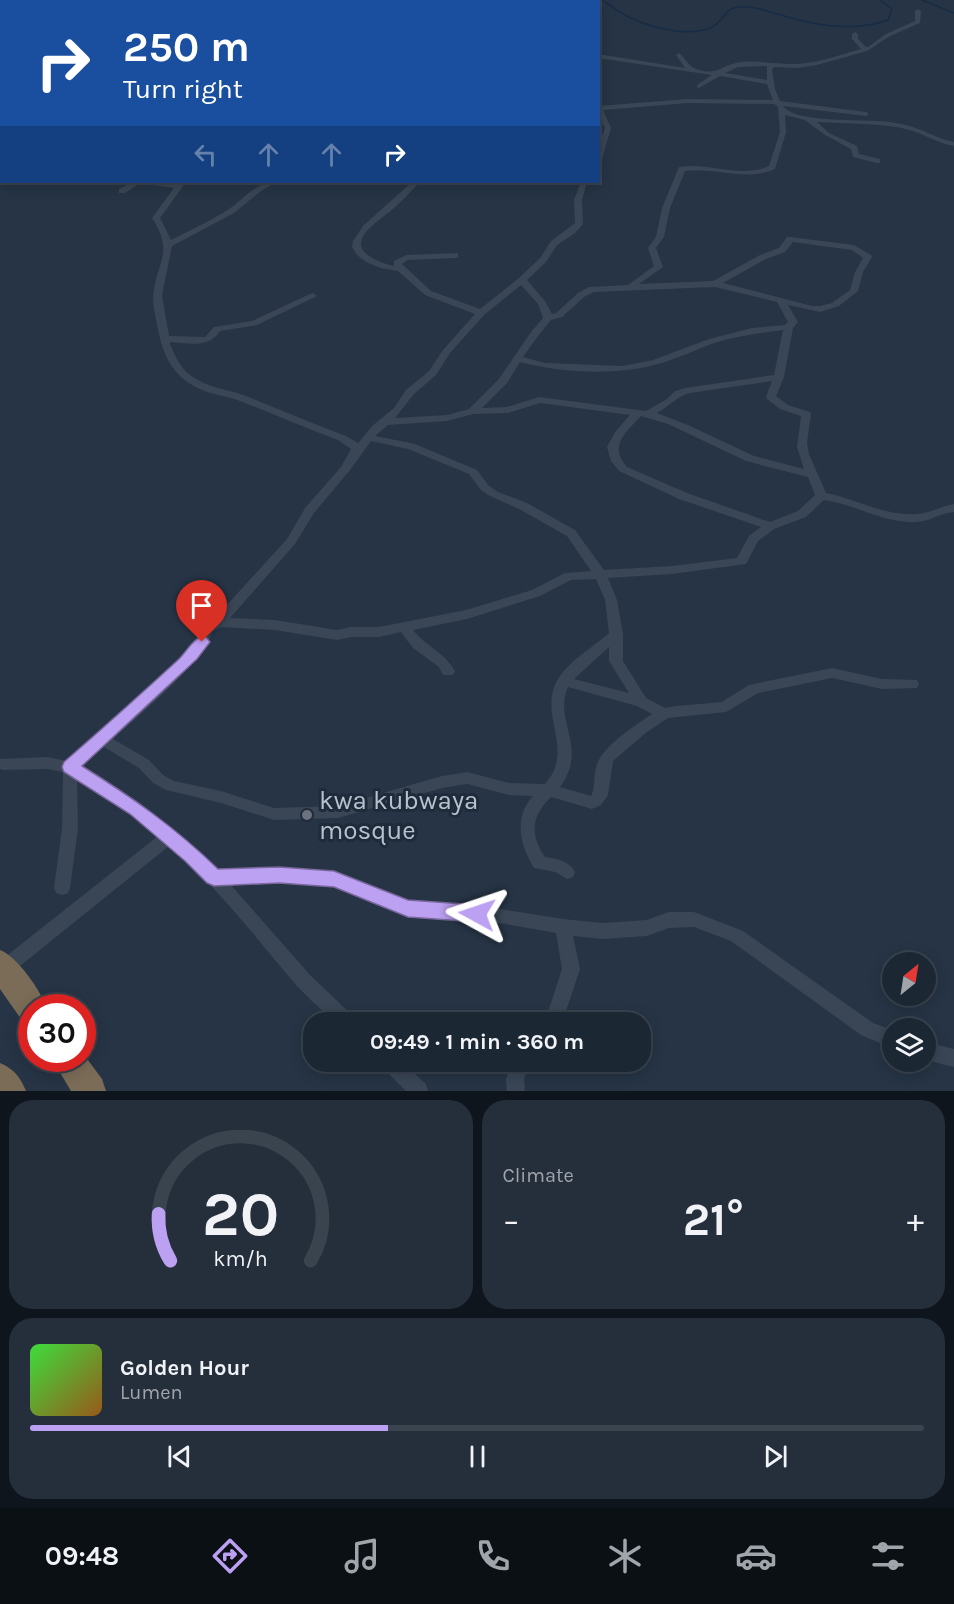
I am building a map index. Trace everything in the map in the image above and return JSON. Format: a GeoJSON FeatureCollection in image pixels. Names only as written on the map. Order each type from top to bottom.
{"type":"FeatureCollection","features":[{"type":"Feature","properties":{"kind":"highway"},"geometry":{"type":"LineString","coordinates":[[2,966],[22,994]]}},
{"type":"Feature","properties":{"kind":"highway"},"geometry":{"type":"LineString","coordinates":[[77,1072],[90,1091]]}},
{"type":"Feature","properties":{"kind":"highway"},"geometry":{"type":"LineString","coordinates":[[0,1079],[10,1091]]}},
{"type":"Feature","properties":{"kind":"street"},"geometry":{"type":"LineString","coordinates":[[699,86],[737,65],[806,65],[865,50],[875,46],[888,35],[918,22],[918,11]]}},
{"type":"Feature","properties":{"kind":"street"},"geometry":{"type":"LineString","coordinates":[[855,34],[855,39],[865,50]]}},
{"type":"Feature","properties":{"kind":"street"},"geometry":{"type":"LineString","coordinates":[[679,55],[688,67],[698,73]]}},
{"type":"Feature","properties":{"kind":"street"},"geometry":{"type":"LineString","coordinates":[[600,56],[642,65],[698,73],[722,73],[770,82]]}},
{"type":"Feature","properties":{"kind":"street"},"geometry":{"type":"LineString","coordinates":[[473,411],[503,381],[548,318],[559,315],[581,295],[592,289],[632,285],[659,267],[652,248],[660,237],[666,208],[679,181],[680,171],[687,168],[745,172],[770,169],[778,152],[783,132],[778,105],[770,82],[769,68],[774,64]]}},
{"type":"Feature","properties":{"kind":"street"},"geometry":{"type":"LineString","coordinates":[[600,108],[688,101],[778,105],[866,114]]}},
{"type":"Feature","properties":{"kind":"street"},"geometry":{"type":"LineString","coordinates":[[778,105],[788,114],[810,120],[903,126],[921,131],[941,142],[954,144]]}},
{"type":"Feature","properties":{"kind":"street"},"geometry":{"type":"LineString","coordinates":[[600,110],[608,129],[600,153]]}},
{"type":"Feature","properties":{"kind":"street"},"geometry":{"type":"LineString","coordinates":[[810,120],[827,134],[854,148],[856,155],[878,161]]}},
{"type":"Feature","properties":{"kind":"street"},"geometry":{"type":"LineString","coordinates":[[122,191],[136,183]]}},
{"type":"Feature","properties":{"kind":"street"},"geometry":{"type":"LineString","coordinates":[[164,183],[181,184]]}},
{"type":"Feature","properties":{"kind":"street"},"geometry":{"type":"LineString","coordinates":[[168,245],[231,211],[258,189],[271,183]]}},
{"type":"Feature","properties":{"kind":"street"},"geometry":{"type":"LineString","coordinates":[[400,269],[380,265],[360,255],[356,249],[357,242],[363,229],[415,183]]}},
{"type":"Feature","properties":{"kind":"street"},"geometry":{"type":"LineString","coordinates":[[351,459],[376,428],[398,410],[410,392],[433,373],[446,352],[481,313],[522,280],[543,260],[554,243],[579,224],[578,200],[584,183]]}},
{"type":"Feature","properties":{"kind":"street"},"geometry":{"type":"LineString","coordinates":[[70,767],[103,740],[192,656],[202,642],[206,629],[219,622],[291,541],[309,511],[346,468],[356,449],[353,444],[342,438],[275,414],[234,395],[218,393],[182,375],[173,365],[164,339],[158,296],[167,262],[168,245],[166,231],[156,218],[181,184]]}},
{"type":"Feature","properties":{"kind":"street"},"geometry":{"type":"LineString","coordinates":[[715,284],[763,257],[782,250],[787,246],[790,238],[854,248],[865,254],[868,260],[859,272],[854,291],[830,308],[812,310],[797,317],[790,325],[779,377],[771,397],[784,407],[806,414],[808,424],[801,446],[810,474],[821,496]]}},
{"type":"Feature","properties":{"kind":"street"},"geometry":{"type":"LineString","coordinates":[[455,255],[400,260],[397,263],[400,269],[428,292],[481,313]]}},
{"type":"Feature","properties":{"kind":"street"},"geometry":{"type":"LineString","coordinates":[[522,280],[548,314],[548,318]]}},
{"type":"Feature","properties":{"kind":"street"},"geometry":{"type":"LineString","coordinates":[[625,286],[715,284],[782,300],[812,310]]}},
{"type":"Feature","properties":{"kind":"street"},"geometry":{"type":"LineString","coordinates":[[164,339],[188,338],[201,341],[211,338],[217,329],[254,323],[313,296]]}},
{"type":"Feature","properties":{"kind":"street"},"geometry":{"type":"LineString","coordinates":[[782,300],[790,325]]}},
{"type":"Feature","properties":{"kind":"street"},"geometry":{"type":"LineString","coordinates":[[518,359],[545,366],[623,369],[656,362],[712,340],[790,325]]}},
{"type":"Feature","properties":{"kind":"street"},"geometry":{"type":"LineString","coordinates":[[770,526],[683,496],[623,469],[615,463],[611,452],[615,438],[642,414],[671,401],[679,393],[696,388],[779,377]]}},
{"type":"Feature","properties":{"kind":"street"},"geometry":{"type":"LineString","coordinates":[[386,422],[447,418],[473,411],[508,410],[539,400],[642,414],[682,426],[744,456],[775,467],[810,474]]}},
{"type":"Feature","properties":{"kind":"street"},"geometry":{"type":"LineString","coordinates":[[370,438],[411,446],[473,472],[484,488],[523,506],[571,533],[601,575],[611,600],[616,634],[616,661],[641,702]]}},
{"type":"Feature","properties":{"kind":"street"},"geometry":{"type":"LineString","coordinates":[[219,622],[275,625],[337,635],[405,628],[467,614],[536,593],[569,576],[672,570],[742,561],[753,539],[770,526],[802,513],[821,496],[835,497],[862,508],[913,518],[923,518],[938,510],[954,508]]}},
{"type":"Feature","properties":{"kind":"street"},"geometry":{"type":"LineString","coordinates":[[607,592],[627,572]]}},
{"type":"Feature","properties":{"kind":"street"},"geometry":{"type":"LineString","coordinates":[[405,628],[418,645],[444,664],[448,671]]}},
{"type":"Feature","properties":{"kind":"street"},"geometry":{"type":"LineString","coordinates":[[567,872],[558,866],[540,863],[530,843],[528,826],[531,809],[550,790],[564,765],[566,738],[556,702],[564,681],[616,634]]}},
{"type":"Feature","properties":{"kind":"street"},"geometry":{"type":"LineString","coordinates":[[103,740],[144,764],[159,779],[171,786],[221,797],[274,814],[338,812],[442,782],[467,778],[509,789],[550,790],[592,803],[600,795],[604,765],[608,757],[642,728],[664,714],[726,707],[754,689],[832,673],[882,684],[912,684]]}},
{"type":"Feature","properties":{"kind":"street"},"geometry":{"type":"LineString","coordinates":[[564,681],[641,702],[664,714]]}},
{"type":"Feature","properties":{"kind":"street"},"geometry":{"type":"LineString","coordinates":[[3,764],[46,763],[70,767],[136,809],[170,836],[214,878],[304,981],[336,1012]]}},
{"type":"Feature","properties":{"kind":"street"},"geometry":{"type":"LineString","coordinates":[[62,888],[70,828],[70,767]]}},
{"type":"Feature","properties":{"kind":"street"},"geometry":{"type":"LineString","coordinates":[[2,966],[170,836]]}},
{"type":"Feature","properties":{"kind":"street"},"geometry":{"type":"LineString","coordinates":[[214,878],[279,875],[334,879],[408,908],[501,916],[563,927],[603,931],[647,928],[669,920],[694,919],[737,936],[867,1029],[882,1035]]}},
{"type":"Feature","properties":{"kind":"street"},"geometry":{"type":"LineString","coordinates":[[557,1012],[571,969],[563,927]]}},
{"type":"Feature","properties":{"kind":"street"},"geometry":{"type":"LineString","coordinates":[[936,1054],[954,1058]]}},
{"type":"Feature","properties":{"kind":"street"},"geometry":{"type":"LineString","coordinates":[[399,1072],[419,1091]]}},
{"type":"Feature","properties":{"kind":"street"},"geometry":{"type":"LineString","coordinates":[[516,1091],[515,1079],[517,1072]]}},
{"type":"Feature","properties":{"kind":"waterway"},"geometry":{"type":"LineString","coordinates":[[602,0],[641,22],[671,30],[692,32],[710,28],[733,8],[740,7],[757,8],[823,25],[849,27],[875,24],[888,20],[892,9],[880,0]]}},
{"type":"Feature","properties":{"kind":"waterway"},"geometry":{"type":"LineString","coordinates":[[922,0],[954,13]]}},
{"type":"Feature","properties":{"kind":"place","name":"kwa kubwaya mosque"},"geometry":{"type":"Point","coordinates":[307,815]}},
{"type":"Feature","properties":{"kind":"route"},"geometry":{"type":"LineString","coordinates":[[202,642],[192,656],[148,698],[70,767],[136,809],[192,855],[214,878],[279,875],[334,879],[408,908],[477,914]]}}]}
